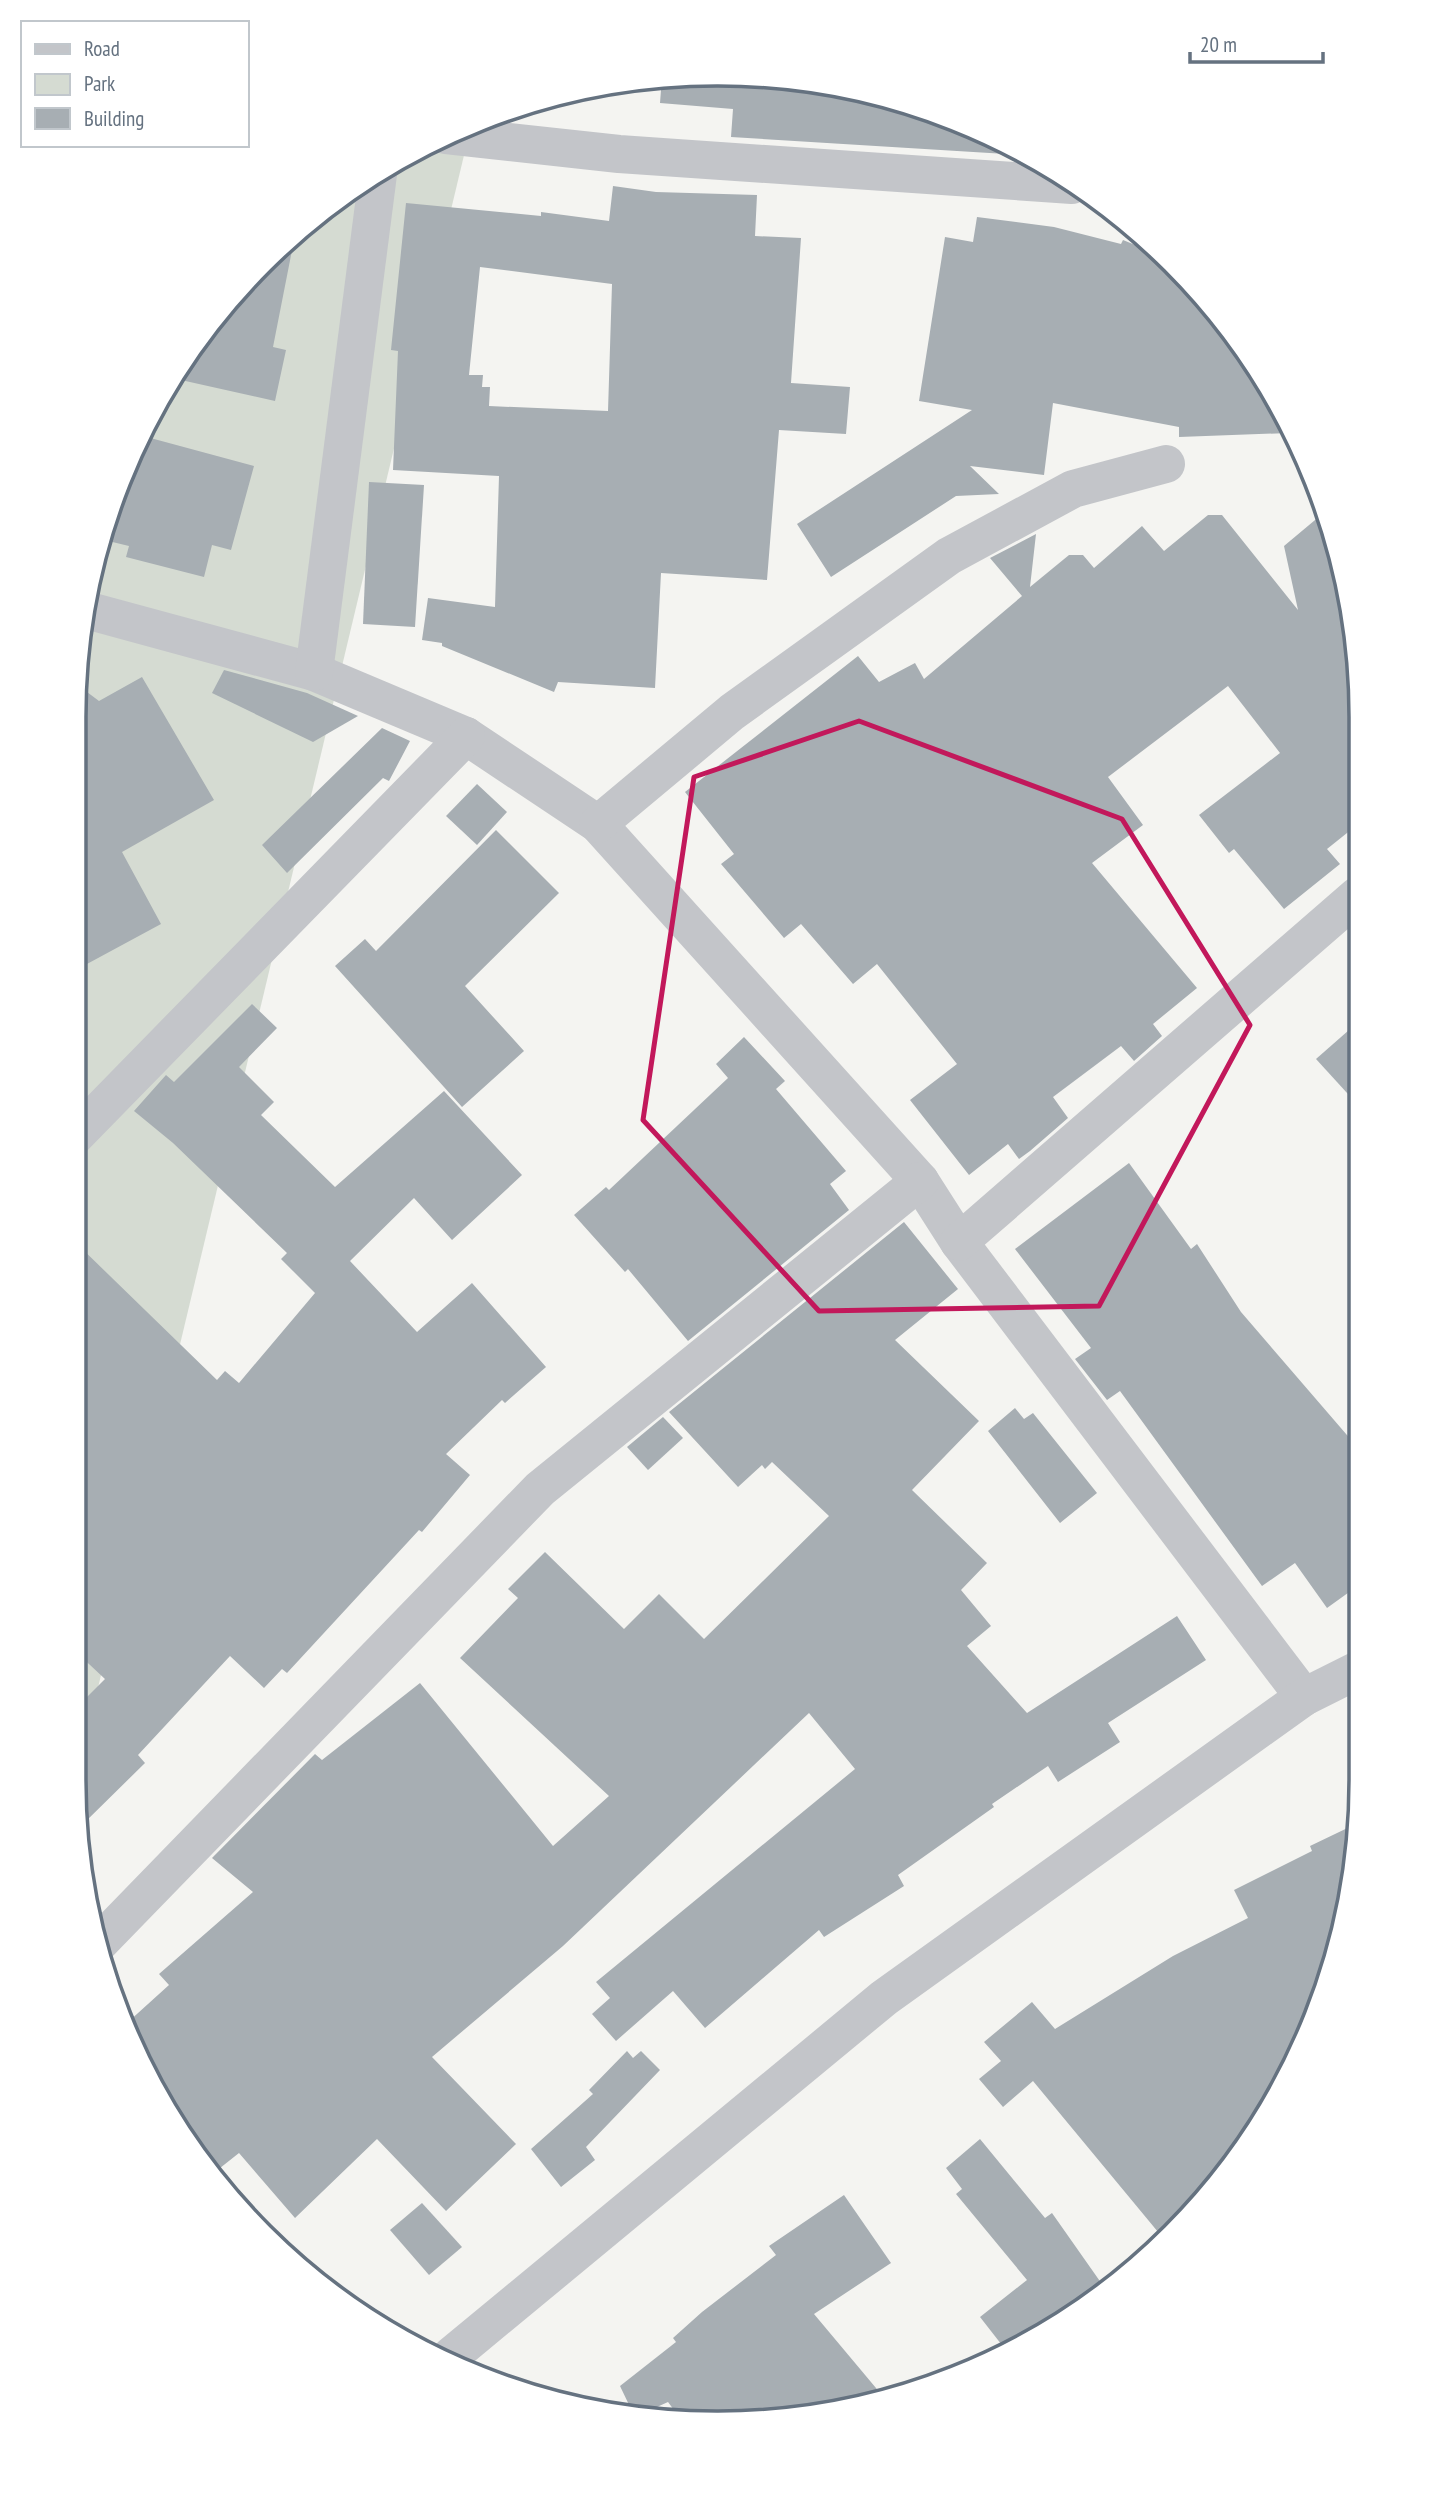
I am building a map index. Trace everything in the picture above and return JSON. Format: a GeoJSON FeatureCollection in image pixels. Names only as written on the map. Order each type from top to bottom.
{"type":"FeatureCollection","features":[{"type":"Feature","properties":{"kind":"street"},"geometry":{"type":"LineString","coordinates":[[468,137],[619,154],[1055,184]]}},
{"type":"Feature","properties":{"kind":"street"},"geometry":{"type":"LineString","coordinates":[[314,672],[375,187]]}},
{"type":"Feature","properties":{"kind":"street"},"geometry":{"type":"LineString","coordinates":[[598,824],[732,712],[949,556],[1073,489],[1166,464]]}},
{"type":"Feature","properties":{"kind":"street"},"geometry":{"type":"LineString","coordinates":[[95,612],[314,672],[466,736],[598,824],[920,1181],[959,1242],[1304,1697]]}},
{"type":"Feature","properties":{"kind":"street"},"geometry":{"type":"LineString","coordinates":[[86,1125],[466,736]]}},
{"type":"Feature","properties":{"kind":"street"},"geometry":{"type":"LineString","coordinates":[[959,1242],[1349,903]]}},
{"type":"Feature","properties":{"kind":"street"},"geometry":{"type":"LineString","coordinates":[[106,1936],[540,1489],[920,1181]]}},
{"type":"Feature","properties":{"kind":"street"},"geometry":{"type":"LineString","coordinates":[[454,2353],[884,1998],[1304,1697],[1349,1674]]}},
{"type":"Feature","properties":{"kind":"highlighted area"},"geometry":{"type":"Polygon","coordinates":[[[859,721],[1122,819],[1250,1025],[1099,1306],[819,1311],[643,1120],[694,777],[859,721]]]}},
{"type":"Feature","properties":{"kind":"green space"},"geometry":{"type":"Polygon","coordinates":[[[468,137],[86,1738],[86,718],[91,635],[107,554],[134,476],[170,402],[216,333],[243,301],[271,271],[333,216],[402,170],[468,137]]]}},
{"type":"Feature","properties":{"kind":"building"},"geometry":{"type":"Polygon","coordinates":[[[676,87],[759,87],[800,91],[881,107],[921,119],[1002,154],[731,137],[733,109],[660,103],[661,88],[676,87]]]}},
{"type":"Feature","properties":{"kind":"building"},"geometry":{"type":"Polygon","coordinates":[[[613,186],[656,192],[757,195],[755,236],[801,238],[791,383],[850,387],[846,434],[779,430],[767,580],[661,573],[655,688],[558,682],[554,692],[442,646],[442,643],[422,640],[428,598],[495,607],[499,476],[393,470],[398,351],[391,350],[406,203],[541,216],[541,212],[609,221],[613,186]],[[480,267],[469,375],[483,375],[482,387],[490,387],[489,406],[608,411],[612,284],[480,267]]]}},
{"type":"Feature","properties":{"kind":"building"},"geometry":{"type":"Polygon","coordinates":[[[977,217],[1054,227],[1121,244],[1123,240],[1137,246],[1164,271],[1219,333],[1265,402],[1282,433],[1179,437],[1179,427],[1053,403],[1044,475],[970,466],[999,494],[956,496],[831,577],[797,524],[972,410],[919,401],[945,237],[973,242],[977,217]]]}},
{"type":"Feature","properties":{"kind":"building"},"geometry":{"type":"Polygon","coordinates":[[[292,252],[273,347],[286,350],[275,401],[183,381],[216,333],[292,252]]]}},
{"type":"Feature","properties":{"kind":"building"},"geometry":{"type":"Polygon","coordinates":[[[151,438],[254,466],[231,550],[212,545],[204,577],[126,557],[129,546],[111,542],[119,514],[151,438]]]}},
{"type":"Feature","properties":{"kind":"building"},"geometry":{"type":"Polygon","coordinates":[[[369,482],[424,485],[415,627],[363,624],[369,482]]]}},
{"type":"Feature","properties":{"kind":"building"},"geometry":{"type":"Polygon","coordinates":[[[1208,515],[1222,515],[1298,610],[1284,546],[1317,518],[1337,594],[1348,676],[1349,831],[1327,849],[1340,864],[1284,909],[1234,849],[1229,853],[1199,815],[1280,753],[1228,686],[1108,777],[1143,825],[1092,863],[1197,988],[1153,1024],[1162,1036],[1134,1061],[1121,1046],[1053,1097],[1068,1118],[1030,1151],[1019,1159],[1008,1144],[969,1175],[910,1100],[957,1064],[877,964],[853,984],[801,924],[784,938],[721,864],[734,854],[685,792],[858,656],[879,682],[915,663],[924,679],[1022,596],[990,558],[1036,534],[1030,587],[1069,555],[1083,555],[1094,568],[1142,526],[1164,551],[1208,515]]]}},
{"type":"Feature","properties":{"kind":"building"},"geometry":{"type":"Polygon","coordinates":[[[224,670],[307,693],[358,716],[313,742],[212,693],[224,670]]]}},
{"type":"Feature","properties":{"kind":"building"},"geometry":{"type":"Polygon","coordinates":[[[142,677],[214,800],[122,852],[161,924],[86,965],[87,692],[99,701],[142,677]]]}},
{"type":"Feature","properties":{"kind":"building"},"geometry":{"type":"Polygon","coordinates":[[[382,728],[410,741],[389,781],[383,778],[287,873],[262,845],[382,728]]]}},
{"type":"Feature","properties":{"kind":"building"},"geometry":{"type":"Polygon","coordinates":[[[477,784],[507,812],[477,845],[446,816],[477,784]]]}},
{"type":"Feature","properties":{"kind":"building"},"geometry":{"type":"Polygon","coordinates":[[[496,830],[559,893],[465,986],[524,1051],[462,1107],[335,966],[365,939],[376,951],[496,830]]]}},
{"type":"Feature","properties":{"kind":"building"},"geometry":{"type":"Polygon","coordinates":[[[252,1004],[277,1028],[239,1067],[274,1102],[261,1115],[335,1187],[444,1091],[522,1175],[452,1240],[414,1198],[350,1261],[417,1332],[472,1283],[546,1367],[505,1403],[502,1400],[446,1454],[470,1475],[422,1532],[419,1530],[287,1673],[282,1669],[264,1688],[230,1656],[138,1755],[145,1763],[87,1820],[86,1698],[105,1679],[86,1661],[86,1253],[217,1380],[225,1371],[239,1383],[315,1293],[281,1259],[287,1253],[173,1143],[134,1111],[166,1075],[174,1082],[252,1004]]]}},
{"type":"Feature","properties":{"kind":"building"},"geometry":{"type":"Polygon","coordinates":[[[1349,1030],[1349,1095],[1316,1059],[1349,1030]]]}},
{"type":"Feature","properties":{"kind":"building"},"geometry":{"type":"Polygon","coordinates":[[[744,1037],[785,1081],[776,1089],[846,1171],[830,1184],[849,1210],[688,1341],[628,1269],[625,1272],[574,1215],[606,1187],[609,1190],[728,1078],[716,1064],[744,1037]]]}},
{"type":"Feature","properties":{"kind":"building"},"geometry":{"type":"Polygon","coordinates":[[[1129,1163],[1191,1249],[1197,1244],[1241,1312],[1349,1437],[1349,1592],[1327,1608],[1295,1563],[1262,1586],[1120,1391],[1107,1400],[1075,1359],[1091,1348],[1015,1249],[1129,1163]]]}},
{"type":"Feature","properties":{"kind":"building"},"geometry":{"type":"Polygon","coordinates":[[[904,1222],[958,1289],[895,1340],[979,1421],[912,1490],[987,1563],[961,1590],[991,1626],[967,1646],[1027,1713],[1177,1616],[1206,1660],[1108,1723],[1120,1742],[1058,1782],[1048,1766],[992,1804],[994,1807],[898,1875],[904,1886],[824,1937],[819,1930],[705,2028],[673,1991],[616,2041],[592,2014],[610,1998],[596,1982],[855,1769],[809,1713],[563,1946],[432,2057],[516,2144],[446,2211],[377,2139],[295,2218],[239,2153],[220,2168],[216,2164],[170,2095],[133,2018],[169,1985],[159,1974],[253,1892],[212,1858],[315,1754],[322,1760],[420,1683],[553,1846],[609,1796],[460,1658],[518,1598],[508,1589],[545,1552],[624,1629],[659,1594],[704,1639],[829,1516],[772,1462],[765,1469],[762,1465],[738,1487],[669,1412],[904,1222]]]}},
{"type":"Feature","properties":{"kind":"building"},"geometry":{"type":"Polygon","coordinates":[[[1015,1408],[1024,1419],[1033,1413],[1097,1493],[1060,1523],[988,1431],[1015,1408]]]}},
{"type":"Feature","properties":{"kind":"building"},"geometry":{"type":"Polygon","coordinates":[[[663,1417],[683,1438],[648,1470],[627,1447],[663,1417]]]}},
{"type":"Feature","properties":{"kind":"building"},"geometry":{"type":"Polygon","coordinates":[[[1347,1828],[1337,1903],[1316,1983],[1284,2059],[1243,2130],[1219,2164],[1158,2232],[1033,2081],[1003,2107],[979,2079],[1001,2061],[984,2042],[1032,2002],[1055,2029],[1173,1956],[1248,1918],[1234,1890],[1312,1851],[1310,1846],[1347,1828]]]}},
{"type":"Feature","properties":{"kind":"building"},"geometry":{"type":"Polygon","coordinates":[[[627,2051],[633,2058],[641,2051],[660,2070],[586,2147],[595,2160],[561,2187],[531,2149],[593,2094],[589,2090],[627,2051]]]}},
{"type":"Feature","properties":{"kind":"building"},"geometry":{"type":"Polygon","coordinates":[[[980,2139],[1045,2218],[1052,2213],[1101,2282],[1033,2327],[1001,2344],[980,2317],[1027,2280],[956,2194],[962,2189],[946,2168],[980,2139]]]}},
{"type":"Feature","properties":{"kind":"building"},"geometry":{"type":"Polygon","coordinates":[[[844,2195],[891,2263],[814,2314],[878,2391],[800,2406],[759,2410],[676,2410],[668,2402],[655,2408],[629,2405],[620,2386],[676,2342],[673,2338],[702,2312],[776,2255],[769,2246],[844,2195]]]}},
{"type":"Feature","properties":{"kind":"building"},"geometry":{"type":"Polygon","coordinates":[[[422,2203],[462,2247],[429,2275],[390,2230],[422,2203]]]}}]}
